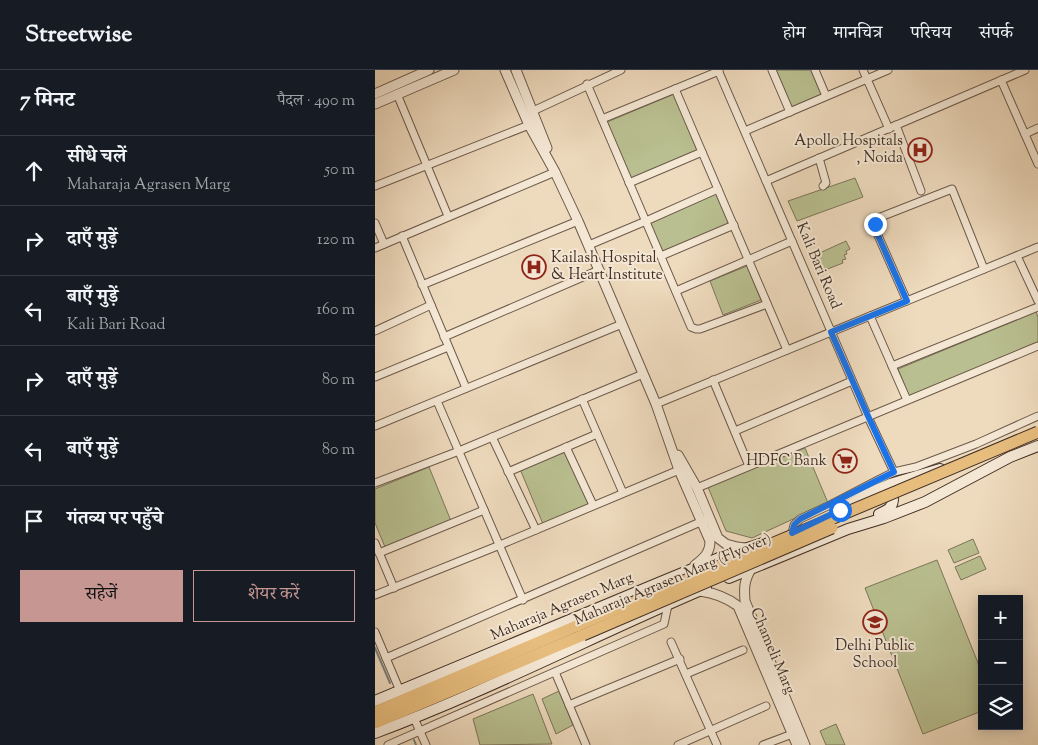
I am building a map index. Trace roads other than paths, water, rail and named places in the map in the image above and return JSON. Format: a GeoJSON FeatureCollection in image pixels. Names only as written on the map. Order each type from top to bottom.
{"type":"FeatureCollection","features":[{"type":"Feature","properties":{"kind":"main road","name":"Maharaja Agrasen Marg"},"geometry":{"type":"LineString","coordinates":[[375,701],[689,570],[792,533],[890,484],[966,461],[1038,431]]}},
{"type":"Feature","properties":{"kind":"main road","name":"Maharaja Agrasen Marg (Flyover)"},"geometry":{"type":"LineString","coordinates":[[375,712],[1038,431]]}},
{"type":"Feature","properties":{"kind":"main road","name":"Maharaja Agrasen Marg (Flyover)"},"geometry":{"type":"LineString","coordinates":[[375,723],[1038,440]]}},
{"type":"Feature","properties":{"kind":"main road"},"geometry":{"type":"LineString","coordinates":[[375,733],[414,718],[734,576],[848,530],[925,502],[1010,457],[1038,446]]}},
{"type":"Feature","properties":{"kind":"main road"},"geometry":{"type":"LineString","coordinates":[[952,465],[961,469],[964,474],[961,483]]}},
{"type":"Feature","properties":{"kind":"main road"},"geometry":{"type":"LineString","coordinates":[[848,530],[891,508],[893,498],[885,493],[859,505],[849,504]]}},
{"type":"Feature","properties":{"kind":"street"},"geometry":{"type":"LineString","coordinates":[[375,94],[429,70]]}},
{"type":"Feature","properties":{"kind":"street"},"geometry":{"type":"LineString","coordinates":[[375,104],[454,70]]}},
{"type":"Feature","properties":{"kind":"street"},"geometry":{"type":"LineString","coordinates":[[505,70],[515,77],[533,110],[555,172]]}},
{"type":"Feature","properties":{"kind":"street"},"geometry":{"type":"LineString","coordinates":[[533,110],[621,70]]}},
{"type":"Feature","properties":{"kind":"street"},"geometry":{"type":"LineString","coordinates":[[773,70],[790,112]]}},
{"type":"Feature","properties":{"kind":"street"},"geometry":{"type":"LineString","coordinates":[[815,70],[826,96]]}},
{"type":"Feature","properties":{"kind":"street"},"geometry":{"type":"LineString","coordinates":[[863,70],[889,129]]}},
{"type":"Feature","properties":{"kind":"street"},"geometry":{"type":"LineString","coordinates":[[745,131],[888,70]]}},
{"type":"Feature","properties":{"kind":"street"},"geometry":{"type":"LineString","coordinates":[[766,181],[1025,70]]}},
{"type":"Feature","properties":{"kind":"street"},"geometry":{"type":"LineString","coordinates":[[602,119],[718,71]]}},
{"type":"Feature","properties":{"kind":"street","name":"Kali Bari Road"},"geometry":{"type":"LineString","coordinates":[[718,71],[852,381],[894,472]]}},
{"type":"Feature","properties":{"kind":"street"},"geometry":{"type":"LineString","coordinates":[[515,77],[529,125],[579,221],[656,404],[679,470],[718,538],[726,544],[748,548]]}},
{"type":"Feature","properties":{"kind":"street"},"geometry":{"type":"LineString","coordinates":[[1001,80],[1038,164]]}},
{"type":"Feature","properties":{"kind":"street"},"geometry":{"type":"LineString","coordinates":[[587,84],[691,327],[696,330],[701,329],[767,304]]}},
{"type":"Feature","properties":{"kind":"street"},"geometry":{"type":"LineString","coordinates":[[675,89],[787,350]]}},
{"type":"Feature","properties":{"kind":"street"},"geometry":{"type":"LineString","coordinates":[[397,94],[448,216]]}},
{"type":"Feature","properties":{"kind":"street"},"geometry":{"type":"LineString","coordinates":[[375,186],[529,125]]}},
{"type":"Feature","properties":{"kind":"street"},"geometry":{"type":"LineString","coordinates":[[896,126],[921,191]]}},
{"type":"Feature","properties":{"kind":"street"},"geometry":{"type":"LineString","coordinates":[[1025,134],[1038,128]]}},
{"type":"Feature","properties":{"kind":"street"},"geometry":{"type":"LineString","coordinates":[[629,183],[702,152]]}},
{"type":"Feature","properties":{"kind":"street"},"geometry":{"type":"LineString","coordinates":[[819,158],[825,176],[826,183],[823,186]]}},
{"type":"Feature","properties":{"kind":"street"},"geometry":{"type":"LineString","coordinates":[[375,248],[555,172]]}},
{"type":"Feature","properties":{"kind":"street"},"geometry":{"type":"LineString","coordinates":[[589,244],[646,222],[718,189]]}},
{"type":"Feature","properties":{"kind":"street"},"geometry":{"type":"LineString","coordinates":[[907,301],[876,231],[875,224],[878,218],[952,189],[984,269]]}},
{"type":"Feature","properties":{"kind":"street"},"geometry":{"type":"LineString","coordinates":[[423,285],[579,221]]}},
{"type":"Feature","properties":{"kind":"street"},"geometry":{"type":"LineString","coordinates":[[375,223],[384,244]]}},
{"type":"Feature","properties":{"kind":"street"},"geometry":{"type":"LineString","coordinates":[[661,256],[734,226]]}},
{"type":"Feature","properties":{"kind":"street"},"geometry":{"type":"LineString","coordinates":[[402,236],[466,388]]}},
{"type":"Feature","properties":{"kind":"street"},"geometry":{"type":"LineString","coordinates":[[676,291],[792,241]]}},
{"type":"Feature","properties":{"kind":"street"},"geometry":{"type":"LineString","coordinates":[[656,404],[1038,247]]}},
{"type":"Feature","properties":{"kind":"street"},"geometry":{"type":"LineString","coordinates":[[1017,256],[1038,301]]}},
{"type":"Feature","properties":{"kind":"street"},"geometry":{"type":"LineString","coordinates":[[444,337],[599,270]]}},
{"type":"Feature","properties":{"kind":"street"},"geometry":{"type":"LineString","coordinates":[[375,331],[431,305]]}},
{"type":"Feature","properties":{"kind":"street"},"geometry":{"type":"LineString","coordinates":[[892,366],[1038,307]]}},
{"type":"Feature","properties":{"kind":"street"},"geometry":{"type":"LineString","coordinates":[[870,316],[907,400]]}},
{"type":"Feature","properties":{"kind":"street"},"geometry":{"type":"LineString","coordinates":[[375,426],[622,324]]}},
{"type":"Feature","properties":{"kind":"street"},"geometry":{"type":"LineString","coordinates":[[697,488],[1038,346]]}},
{"type":"Feature","properties":{"kind":"street"},"geometry":{"type":"LineString","coordinates":[[375,377],[449,347]]}},
{"type":"Feature","properties":{"kind":"street"},"geometry":{"type":"LineString","coordinates":[[375,483],[459,451],[643,374]]}},
{"type":"Feature","properties":{"kind":"street"},"geometry":{"type":"LineString","coordinates":[[713,380],[749,466]]}},
{"type":"Feature","properties":{"kind":"street"},"geometry":{"type":"LineString","coordinates":[[735,431],[852,381]]}},
{"type":"Feature","properties":{"kind":"street"},"geometry":{"type":"LineString","coordinates":[[437,400],[523,600]]}},
{"type":"Feature","properties":{"kind":"street"},"geometry":{"type":"LineString","coordinates":[[582,400],[623,493]]}},
{"type":"Feature","properties":{"kind":"street"},"geometry":{"type":"LineString","coordinates":[[792,533],[794,525],[800,519],[894,472],[916,467],[976,444],[1038,416]]}},
{"type":"Feature","properties":{"kind":"street"},"geometry":{"type":"LineString","coordinates":[[508,472],[597,434]]}},
{"type":"Feature","properties":{"kind":"street"},"geometry":{"type":"LineString","coordinates":[[492,437],[536,530]]}},
{"type":"Feature","properties":{"kind":"street"},"geometry":{"type":"LineString","coordinates":[[672,446],[697,488],[710,541],[710,548],[705,557],[689,570]]}},
{"type":"Feature","properties":{"kind":"street"},"geometry":{"type":"LineString","coordinates":[[567,447],[593,505]]}},
{"type":"Feature","properties":{"kind":"street"},"geometry":{"type":"LineString","coordinates":[[375,595],[679,470]]}},
{"type":"Feature","properties":{"kind":"street"},"geometry":{"type":"LineString","coordinates":[[379,553],[484,510]]}},
{"type":"Feature","properties":{"kind":"street"},"geometry":{"type":"LineString","coordinates":[[386,658],[706,520]]}},
{"type":"Feature","properties":{"kind":"street"},"geometry":{"type":"LineString","coordinates":[[375,543],[394,588]]}},
{"type":"Feature","properties":{"kind":"street","name":"Chameli Marg"},"geometry":{"type":"LineString","coordinates":[[751,570],[743,587],[745,601],[796,732],[797,745]]}},
{"type":"Feature","properties":{"kind":"street"},"geometry":{"type":"LineString","coordinates":[[388,745],[664,624],[668,605],[658,583]]}},
{"type":"Feature","properties":{"kind":"street","name":"Chameli Marg"},"geometry":{"type":"LineString","coordinates":[[700,591],[713,593],[728,599],[738,606],[796,732],[805,745]]}},
{"type":"Feature","properties":{"kind":"street"},"geometry":{"type":"LineString","coordinates":[[375,632],[400,690]]}},
{"type":"Feature","properties":{"kind":"street"},"geometry":{"type":"LineString","coordinates":[[671,642],[717,745]]}},
{"type":"Feature","properties":{"kind":"street"},"geometry":{"type":"LineString","coordinates":[[686,674],[743,650]]}},
{"type":"Feature","properties":{"kind":"street"},"geometry":{"type":"LineString","coordinates":[[569,705],[680,659]]}},
{"type":"Feature","properties":{"kind":"street"},"geometry":{"type":"LineString","coordinates":[[555,672],[586,745]]}},
{"type":"Feature","properties":{"kind":"street"},"geometry":{"type":"LineString","coordinates":[[678,745],[766,706]]}},
{"type":"Feature","properties":{"kind":"street"},"geometry":{"type":"LineString","coordinates":[[414,718],[426,745]]}},
{"type":"Feature","properties":{"kind":"street"},"geometry":{"type":"LineString","coordinates":[[763,745],[796,732]]}},
{"type":"Feature","properties":{"kind":"waterway"},"geometry":{"type":"LineString","coordinates":[[375,648],[390,683]]}},
{"type":"Feature","properties":{"kind":"waterway"},"geometry":{"type":"LineString","coordinates":[[414,740],[416,745]]}},
{"type":"Feature","properties":{"kind":"place","name":"Apollo Hospitals , Noida"},"geometry":{"type":"Point","coordinates":[920,150]}},
{"type":"Feature","properties":{"kind":"place","name":"Kailash Hospital & Heart Institute"},"geometry":{"type":"Point","coordinates":[534,267]}},
{"type":"Feature","properties":{"kind":"place","name":"HDFC Bank"},"geometry":{"type":"Point","coordinates":[845,461]}},
{"type":"Feature","properties":{"kind":"place","name":"Delhi Public School"},"geometry":{"type":"Point","coordinates":[875,622]}}]}
